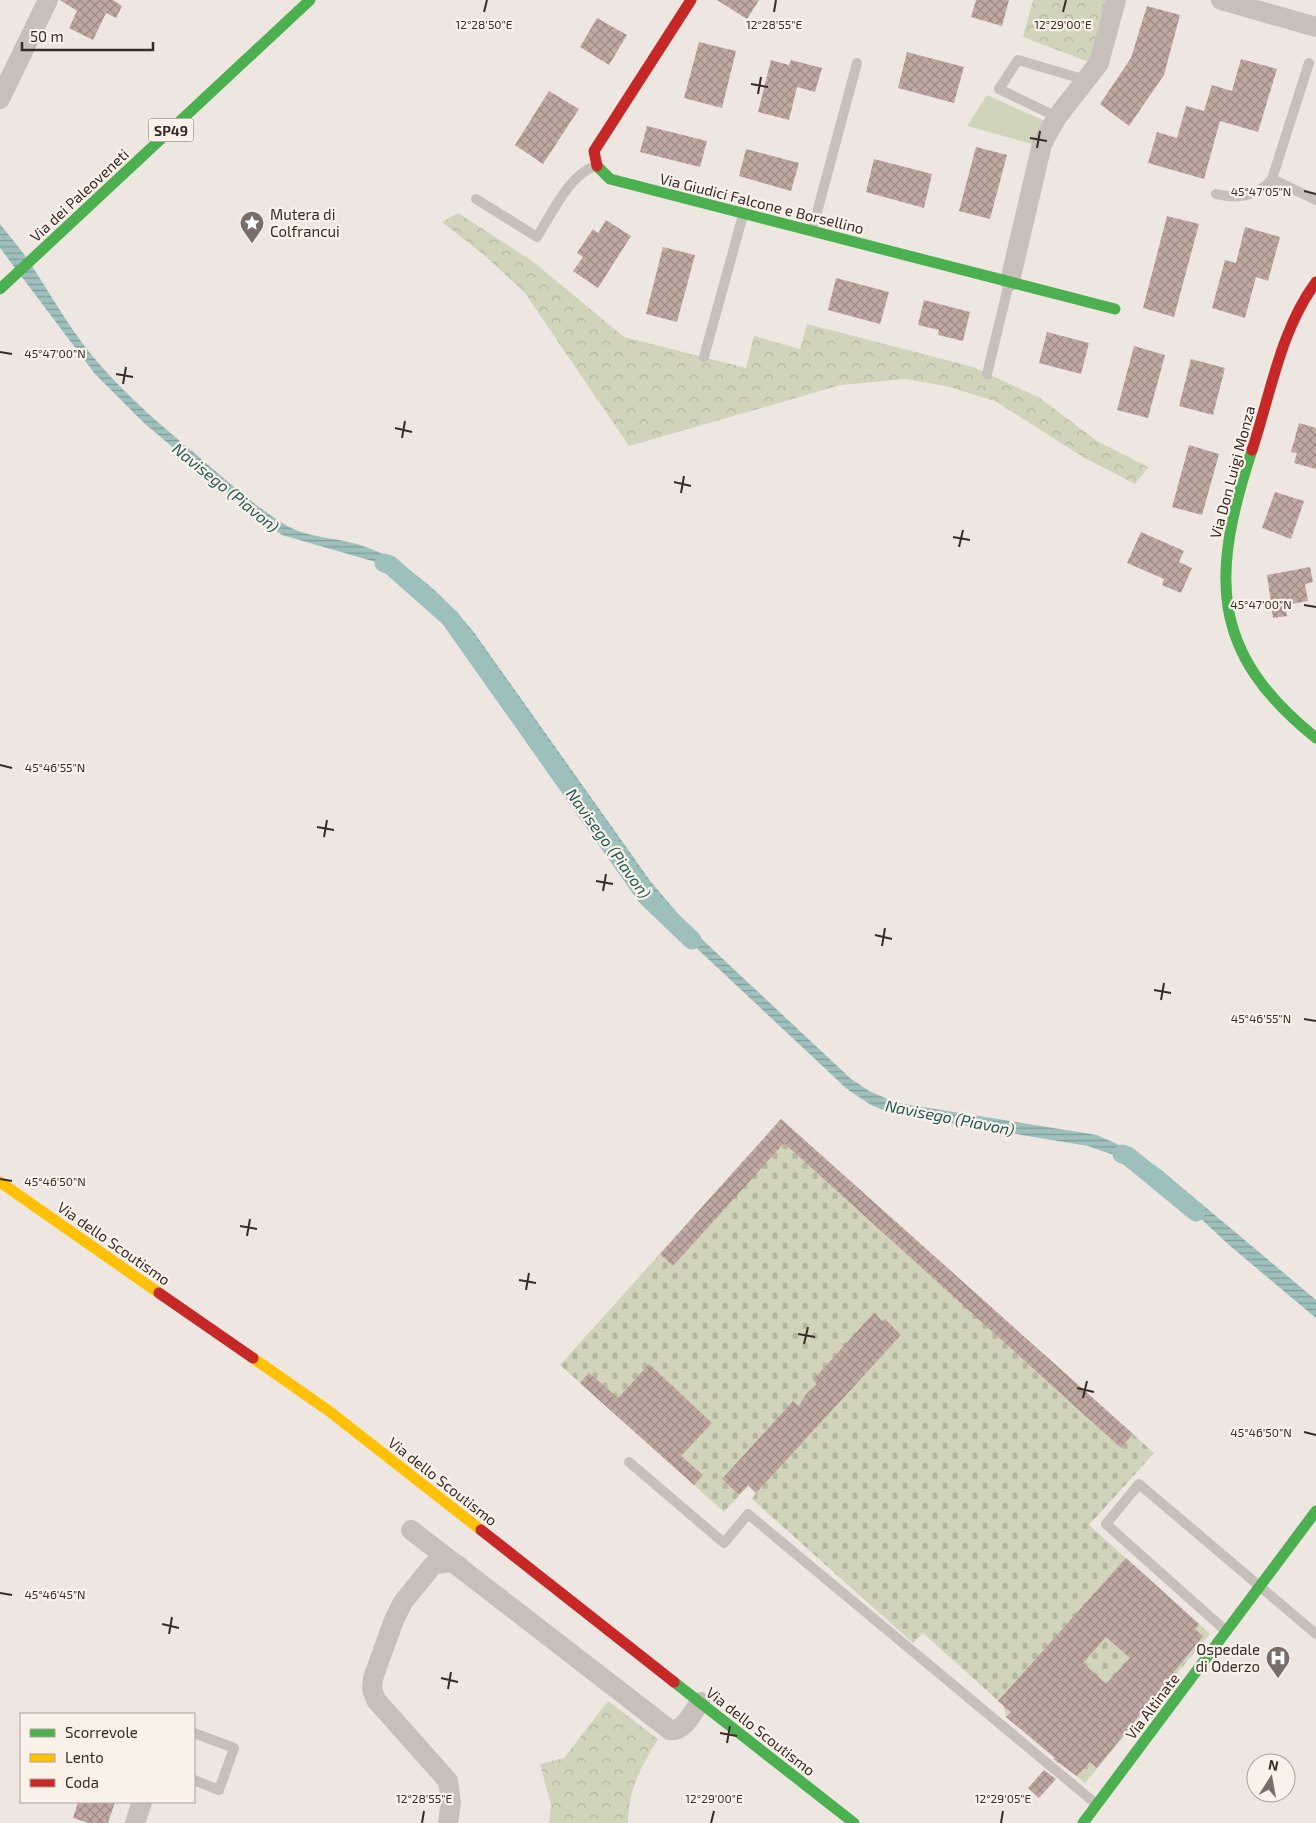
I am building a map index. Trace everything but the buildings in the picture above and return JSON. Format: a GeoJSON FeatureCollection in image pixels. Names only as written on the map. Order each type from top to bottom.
{"type":"FeatureCollection","features":[{"type":"Feature","properties":{"kind":"street"},"geometry":{"type":"LineString","coordinates":[[0,99],[48,0]]}},
{"type":"Feature","properties":{"kind":"street","name":"Via dei Paleoveneti"},"geometry":{"type":"LineString","coordinates":[[0,289],[310,0]]}},
{"type":"Feature","properties":{"kind":"street"},"geometry":{"type":"LineString","coordinates":[[596,166],[594,151],[691,0]]}},
{"type":"Feature","properties":{"kind":"street"},"geometry":{"type":"LineString","coordinates":[[1010,281],[1042,144],[1057,117],[1099,63],[1116,0]]}},
{"type":"Feature","properties":{"kind":"street"},"geometry":{"type":"LineString","coordinates":[[1221,0],[1316,27]]}},
{"type":"Feature","properties":{"kind":"street","name":"Via Giudici Falcone e Borsellino"},"geometry":{"type":"LineString","coordinates":[[596,166],[601,174],[610,179],[743,215],[1115,309]]}},
{"type":"Feature","properties":{"kind":"street","name":"Via Don Luigi Monza"},"geometry":{"type":"LineString","coordinates":[[1316,282],[1306,294],[1293,317],[1281,353],[1230,529],[1225,575],[1234,636],[1246,662],[1275,704],[1316,738]]}},
{"type":"Feature","properties":{"kind":"street","name":"Via dello Scoutismo"},"geometry":{"type":"LineString","coordinates":[[0,1182],[329,1411],[854,1823]]}},
{"type":"Feature","properties":{"kind":"street","name":"Via Altinate"},"geometry":{"type":"LineString","coordinates":[[1083,1823],[1316,1511]]}},
{"type":"Feature","properties":{"kind":"street"},"geometry":{"type":"LineString","coordinates":[[411,1530],[670,1730],[675,1731],[683,1726],[700,1702]]}},
{"type":"Feature","properties":{"kind":"street"},"geometry":{"type":"LineString","coordinates":[[448,1823],[451,1802],[448,1781],[376,1700],[372,1684],[394,1620],[403,1602],[433,1565],[450,1562],[459,1566]]}},
{"type":"Feature","properties":{"kind":"street"},"geometry":{"type":"LineString","coordinates":[[135,1823],[142,1803]]}},
{"type":"Feature","properties":{"kind":"lane"},"geometry":{"type":"LineString","coordinates":[[1057,117],[999,89],[1018,60],[1086,80]]}},
{"type":"Feature","properties":{"kind":"lane"},"geometry":{"type":"LineString","coordinates":[[812,232],[857,62]]}},
{"type":"Feature","properties":{"kind":"lane"},"geometry":{"type":"LineString","coordinates":[[1216,194],[1238,198],[1266,187],[1272,179],[1309,63]]}},
{"type":"Feature","properties":{"kind":"lane"},"geometry":{"type":"LineString","coordinates":[[476,199],[537,237],[573,182],[587,169],[596,166]]}},
{"type":"Feature","properties":{"kind":"lane"},"geometry":{"type":"LineString","coordinates":[[1272,179],[1316,200]]}},
{"type":"Feature","properties":{"kind":"lane"},"geometry":{"type":"LineString","coordinates":[[704,356],[743,215]]}},
{"type":"Feature","properties":{"kind":"lane"},"geometry":{"type":"LineString","coordinates":[[987,374],[1010,281]]}},
{"type":"Feature","properties":{"kind":"lane"},"geometry":{"type":"LineString","coordinates":[[629,1462],[724,1543],[748,1514],[1096,1804]]}},
{"type":"Feature","properties":{"kind":"lane"},"geometry":{"type":"LineString","coordinates":[[1226,1631],[1106,1524],[1139,1484],[1316,1634]]}},
{"type":"Feature","properties":{"kind":"lane"},"geometry":{"type":"LineString","coordinates":[[195,1733],[234,1748],[219,1790],[195,1780]]}},
{"type":"Feature","properties":{"kind":"green space"},"geometry":{"type":"Polygon","coordinates":[[[1033,0],[1110,0],[1089,62],[1023,37],[1033,0]]]}},
{"type":"Feature","properties":{"kind":"green space"},"geometry":{"type":"Polygon","coordinates":[[[987,95],[1045,121],[1036,145],[967,126],[987,95]]]}},
{"type":"Feature","properties":{"kind":"green space"},"geometry":{"type":"Polygon","coordinates":[[[458,213],[531,260],[624,337],[746,368],[754,336],[800,349],[807,324],[973,367],[1040,398],[1097,441],[1148,467],[1135,484],[1083,457],[995,401],[946,386],[905,379],[841,385],[629,446],[525,293],[484,255],[442,222],[458,213]]]}},
{"type":"Feature","properties":{"kind":"green space"},"geometry":{"type":"Polygon","coordinates":[[[781,1119],[1154,1453],[1089,1525],[1210,1634],[1085,1783],[1006,1717],[1004,1706],[923,1633],[913,1643],[752,1499],[756,1493],[748,1486],[724,1512],[560,1365],[781,1119]]]}},
{"type":"Feature","properties":{"kind":"green space"},"geometry":{"type":"Polygon","coordinates":[[[608,1701],[658,1739],[646,1759],[633,1789],[628,1823],[549,1823],[551,1805],[540,1764],[564,1758],[608,1701]]]}},
{"type":"Feature","properties":{"kind":"water"},"geometry":{"type":"Polygon","coordinates":[[[0,224],[27,258],[72,329],[101,366],[148,413],[229,483],[261,509],[293,529],[311,535],[360,545],[393,559],[423,580],[450,605],[473,631],[651,882],[691,929],[850,1078],[869,1091],[897,1103],[1097,1135],[1137,1153],[1160,1169],[1316,1300],[1316,1318],[1229,1245],[1153,1174],[1131,1161],[1088,1146],[891,1113],[871,1105],[847,1089],[690,942],[629,868],[448,614],[416,585],[379,563],[282,535],[251,513],[144,423],[95,374],[0,248],[0,224]]]}},
{"type":"Feature","properties":{"kind":"waterway","name":"Navisego (Piavon)"},"geometry":{"type":"LineString","coordinates":[[384,563],[390,565],[450,618],[647,897],[692,940]]}},
{"type":"Feature","properties":{"kind":"waterway","name":"Navisego (Piavon)"},"geometry":{"type":"LineString","coordinates":[[1122,1154],[1128,1156],[1196,1212]]}},
{"type":"Feature","properties":{"kind":"traffic: fast"},"geometry":{"type":"LineString","coordinates":[[0,289],[310,0]]}},
{"type":"Feature","properties":{"kind":"traffic: fast"},"geometry":{"type":"LineString","coordinates":[[597,166],[610,179],[1115,309]]}},
{"type":"Feature","properties":{"kind":"traffic: fast"},"geometry":{"type":"LineString","coordinates":[[1252,450],[1239,494],[1230,535],[1226,572],[1228,607],[1237,641],[1254,674],[1280,706],[1316,738]]}},
{"type":"Feature","properties":{"kind":"traffic: fast"},"geometry":{"type":"LineString","coordinates":[[1083,1823],[1316,1511]]}},
{"type":"Feature","properties":{"kind":"traffic: fast"},"geometry":{"type":"LineString","coordinates":[[674,1682],[854,1823]]}},
{"type":"Feature","properties":{"kind":"traffic: slow"},"geometry":{"type":"LineString","coordinates":[[0,1182],[159,1293]]}},
{"type":"Feature","properties":{"kind":"traffic: slow"},"geometry":{"type":"LineString","coordinates":[[253,1358],[329,1411],[481,1530]]}},
{"type":"Feature","properties":{"kind":"traffic: jam"},"geometry":{"type":"LineString","coordinates":[[597,166],[594,151],[691,0]]}},
{"type":"Feature","properties":{"kind":"traffic: jam"},"geometry":{"type":"LineString","coordinates":[[1252,450],[1285,342],[1293,321],[1316,282]]}},
{"type":"Feature","properties":{"kind":"traffic: jam"},"geometry":{"type":"LineString","coordinates":[[159,1293],[253,1358]]}},
{"type":"Feature","properties":{"kind":"traffic: jam"},"geometry":{"type":"LineString","coordinates":[[481,1530],[674,1682]]}},
{"type":"Feature","properties":{"kind":"place","name":"Mutera di Colfrancui"},"geometry":{"type":"Point","coordinates":[252,244]}},
{"type":"Feature","properties":{"kind":"place","name":"Ospedale di Oderzo"},"geometry":{"type":"Point","coordinates":[1278,1679]}}]}
